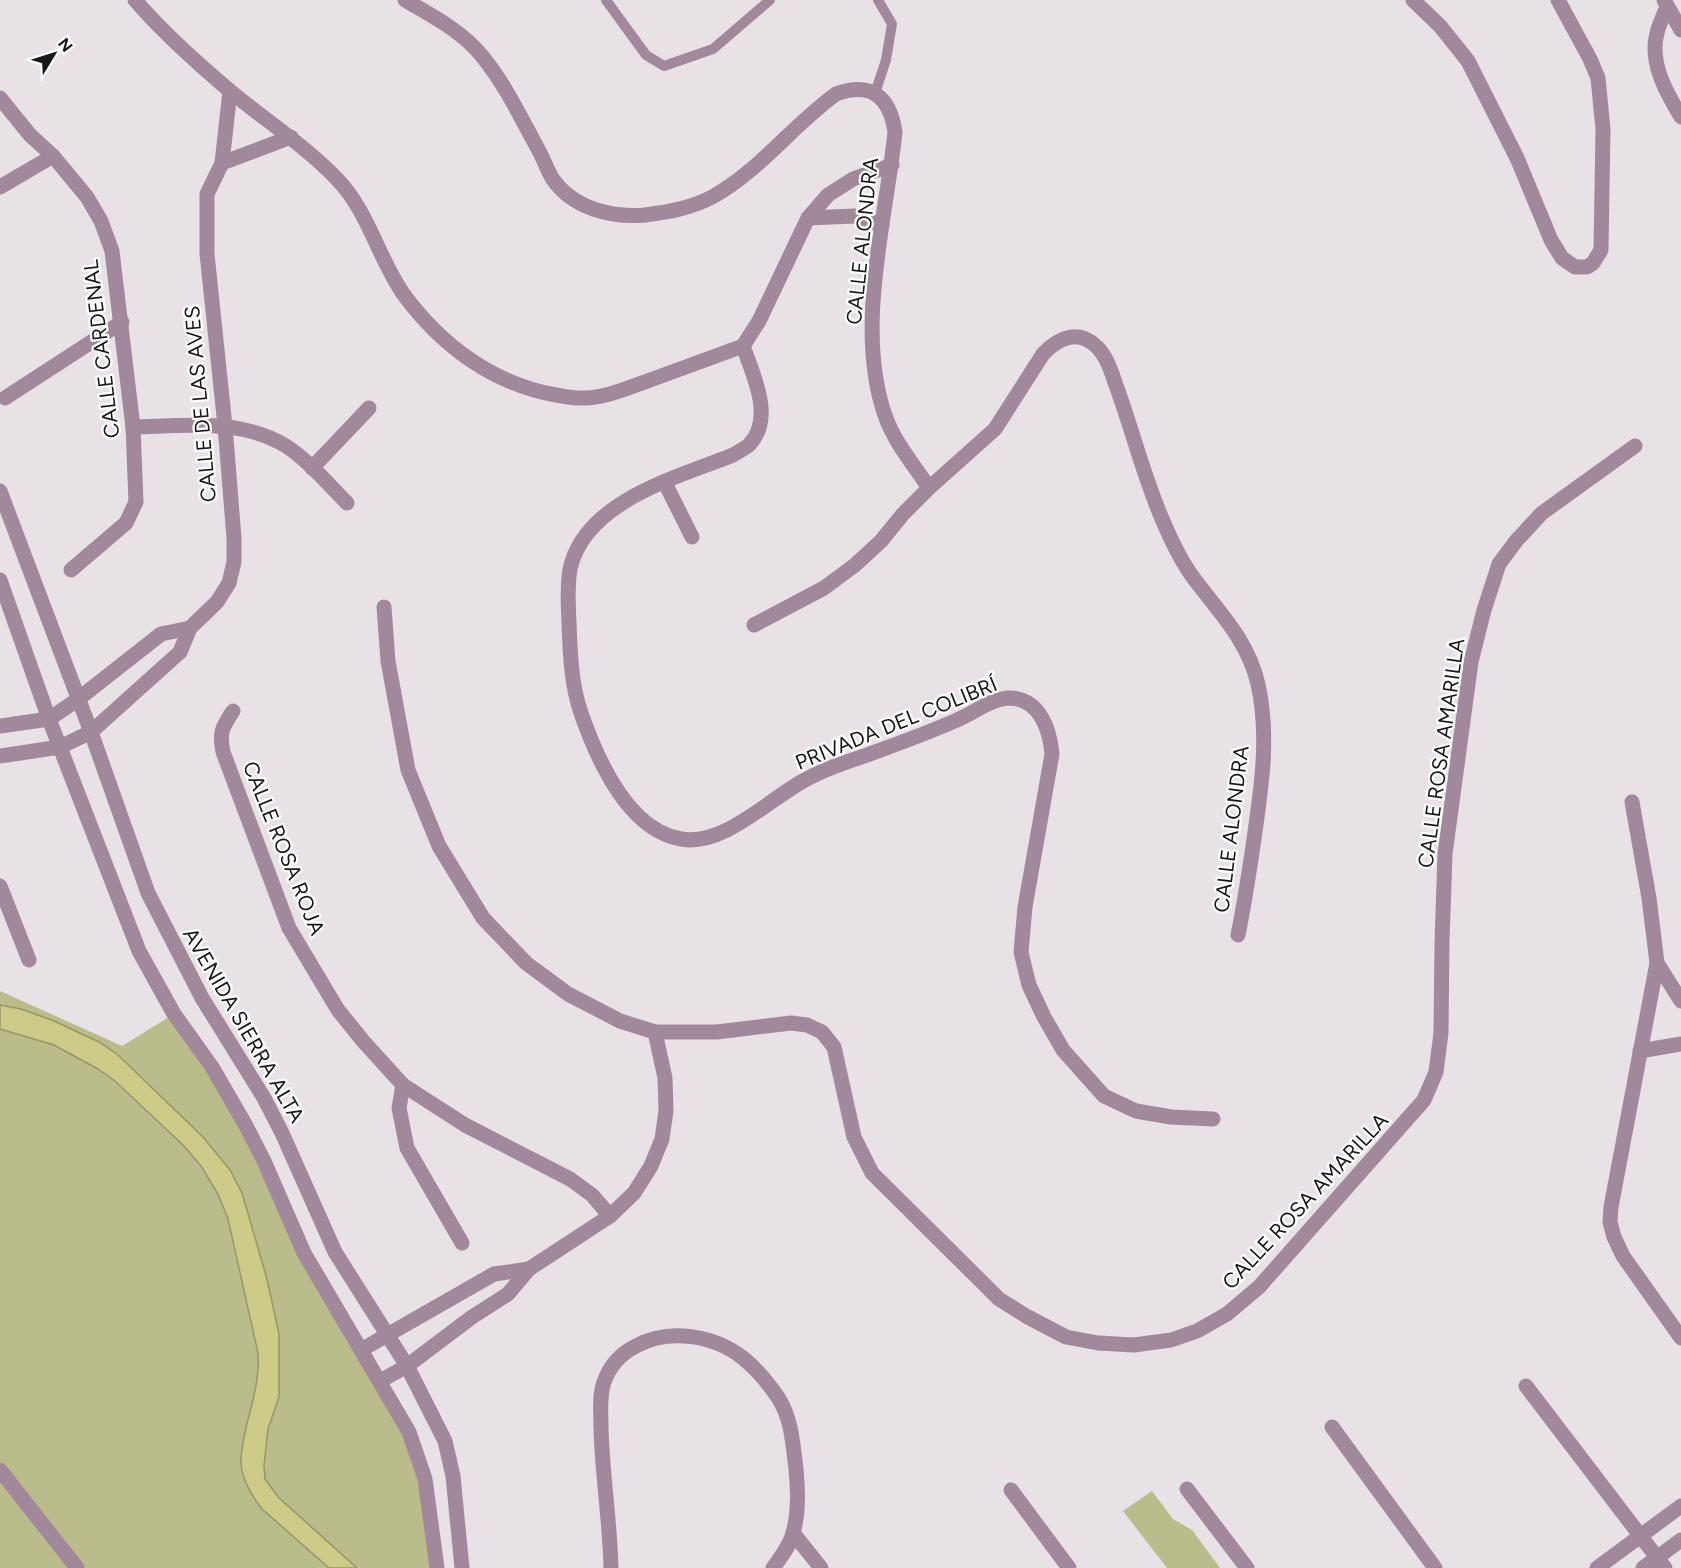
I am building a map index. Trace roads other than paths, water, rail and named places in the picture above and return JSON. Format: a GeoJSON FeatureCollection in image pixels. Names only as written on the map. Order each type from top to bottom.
{"type":"FeatureCollection","features":[{"type":"Feature","properties":{"kind":"street"},"geometry":{"type":"LineString","coordinates":[[135,0],[151,19],[230,91],[291,137],[337,178],[353,200],[393,277],[430,326],[462,355],[488,371],[514,384],[544,393],[579,398],[613,393],[743,346],[759,321],[808,218],[828,195],[853,179],[892,165]]}},
{"type":"Feature","properties":{"kind":"street"},"geometry":{"type":"LineString","coordinates":[[405,0],[462,36],[481,54],[497,75],[553,178],[567,194],[584,205],[606,213],[632,216],[666,213],[693,206],[734,183],[836,94],[862,88],[875,93]]}},
{"type":"Feature","properties":{"kind":"street"},"geometry":{"type":"LineString","coordinates":[[1413,0],[1440,26],[1468,61],[1517,158],[1551,240],[1562,258],[1580,268],[1593,263],[1601,250],[1603,129],[1601,96],[1598,78],[1590,59],[1558,0]]}},
{"type":"Feature","properties":{"kind":"street"},"geometry":{"type":"LineString","coordinates":[[1666,3],[1681,30]]}},
{"type":"Feature","properties":{"kind":"street"},"geometry":{"type":"LineString","coordinates":[[1666,3],[1656,34],[1655,55],[1666,93],[1681,117]]}},
{"type":"Feature","properties":{"kind":"street","name":"CALLE DE LAS AVES"},"geometry":{"type":"LineString","coordinates":[[0,756],[60,747],[91,732],[180,652],[190,628],[217,603],[229,583],[234,562],[225,426],[207,254],[207,194],[222,163],[230,91]]}},
{"type":"Feature","properties":{"kind":"street","name":"CALLE ALONDRA"},"geometry":{"type":"LineString","coordinates":[[875,93],[886,104],[893,116],[895,132],[872,315],[873,360],[878,388],[886,418],[895,437],[929,488],[994,429],[1043,354],[1053,344],[1063,338],[1076,336],[1088,339],[1099,349],[1108,365],[1125,408],[1154,500],[1169,536],[1193,578],[1228,620],[1246,651],[1257,682],[1264,723],[1263,773],[1238,935]]}},
{"type":"Feature","properties":{"kind":"street","name":"CALLE CARDENAL"},"geometry":{"type":"LineString","coordinates":[[0,98],[30,135],[53,156],[87,197],[101,221],[112,251],[133,427],[136,502],[126,523],[71,570]]}},
{"type":"Feature","properties":{"kind":"street"},"geometry":{"type":"LineString","coordinates":[[222,163],[291,137]]}},
{"type":"Feature","properties":{"kind":"street"},"geometry":{"type":"LineString","coordinates":[[0,187],[53,156]]}},
{"type":"Feature","properties":{"kind":"street"},"geometry":{"type":"LineString","coordinates":[[808,218],[855,216],[882,225]]}},
{"type":"Feature","properties":{"kind":"street"},"geometry":{"type":"LineString","coordinates":[[5,399],[122,322]]}},
{"type":"Feature","properties":{"kind":"street","name":"PRIVADA DEL COLIBRÍ"},"geometry":{"type":"LineString","coordinates":[[743,346],[758,389],[762,412],[757,433],[748,445],[733,455],[630,497],[611,509],[592,527],[579,545],[568,593],[570,663],[580,712],[612,783],[625,802],[644,822],[661,833],[682,840],[697,840],[727,830],[803,780],[829,768],[950,723],[1000,699],[1011,698],[1024,701],[1035,709],[1046,723],[1052,754],[1038,821],[1025,907],[1021,952],[1029,985],[1064,1050],[1104,1096],[1136,1111],[1171,1117],[1213,1119]]}},
{"type":"Feature","properties":{"kind":"street"},"geometry":{"type":"LineString","coordinates":[[312,468],[369,408]]}},
{"type":"Feature","properties":{"kind":"street"},"geometry":{"type":"LineString","coordinates":[[133,427],[225,426],[263,435],[285,446],[312,468],[347,503]]}},
{"type":"Feature","properties":{"kind":"street","name":"CALLE ROSA AMARILLA"},"geometry":{"type":"LineString","coordinates":[[384,607],[388,661],[408,770],[440,846],[483,918],[526,963],[568,994],[620,1022],[655,1032],[717,1032],[791,1023],[807,1025],[822,1032],[834,1047],[854,1137],[872,1173],[999,1299],[1066,1337],[1098,1343],[1134,1345],[1171,1340],[1197,1332],[1227,1314],[1259,1287],[1424,1100],[1436,1072],[1441,1033],[1445,854],[1471,662],[1487,601],[1499,564],[1516,541],[1542,513],[1635,446]]}},
{"type":"Feature","properties":{"kind":"street"},"geometry":{"type":"LineString","coordinates":[[665,483],[692,537]]}},
{"type":"Feature","properties":{"kind":"street"},"geometry":{"type":"LineString","coordinates":[[754,625],[824,588],[855,566],[929,488]]}},
{"type":"Feature","properties":{"kind":"street","name":"AVENIDA SIERRA ALTA"},"geometry":{"type":"LineString","coordinates":[[0,490],[77,700],[91,732],[148,893],[202,998],[264,1098],[335,1252],[407,1366],[445,1441],[453,1476],[462,1568]]}},
{"type":"Feature","properties":{"kind":"street"},"geometry":{"type":"LineString","coordinates":[[0,580],[49,719],[139,951],[174,1014],[212,1067],[264,1161],[304,1252],[409,1432],[425,1479],[437,1568]]}},
{"type":"Feature","properties":{"kind":"street"},"geometry":{"type":"LineString","coordinates":[[0,726],[49,719],[161,634],[190,628]]}},
{"type":"Feature","properties":{"kind":"street"},"geometry":{"type":"LineString","coordinates":[[131,657],[148,679]]}},
{"type":"Feature","properties":{"kind":"street","name":"CALLE ROSA ROJA"},"geometry":{"type":"LineString","coordinates":[[233,711],[222,729],[220,738],[223,752],[289,927],[338,1010],[403,1085],[465,1125],[570,1179],[592,1195],[610,1216]]}},
{"type":"Feature","properties":{"kind":"street"},"geometry":{"type":"LineString","coordinates":[[1632,802],[1649,898],[1657,963],[1610,1222],[1623,1256],[1681,1338]]}},
{"type":"Feature","properties":{"kind":"street"},"geometry":{"type":"LineString","coordinates":[[0,886],[29,960]]}},
{"type":"Feature","properties":{"kind":"street"},"geometry":{"type":"LineString","coordinates":[[1657,963],[1681,1001]]}},
{"type":"Feature","properties":{"kind":"street"},"geometry":{"type":"LineString","coordinates":[[380,1382],[407,1366],[472,1317],[508,1294],[529,1269],[610,1216],[634,1193],[651,1166],[662,1139],[666,1111],[665,1078],[655,1032]]}},
{"type":"Feature","properties":{"kind":"street"},"geometry":{"type":"LineString","coordinates":[[1640,1051],[1681,1044]]}},
{"type":"Feature","properties":{"kind":"street"},"geometry":{"type":"LineString","coordinates":[[212,1067],[234,1052]]}},
{"type":"Feature","properties":{"kind":"street"},"geometry":{"type":"LineString","coordinates":[[403,1085],[399,1108],[407,1148],[462,1243]]}},
{"type":"Feature","properties":{"kind":"street"},"geometry":{"type":"LineString","coordinates":[[361,1350],[494,1274],[529,1269]]}},
{"type":"Feature","properties":{"kind":"street"},"geometry":{"type":"LineString","coordinates":[[458,1295],[472,1317]]}},
{"type":"Feature","properties":{"kind":"street"},"geometry":{"type":"LineString","coordinates":[[611,1568],[610,1531],[602,1466],[603,1383],[613,1363],[624,1352],[646,1340],[663,1335],[688,1335],[716,1344],[742,1357],[765,1380],[780,1402],[792,1433],[798,1490],[793,1533],[782,1555],[772,1568]]}},
{"type":"Feature","properties":{"kind":"street"},"geometry":{"type":"LineString","coordinates":[[1526,1386],[1661,1563]]}},
{"type":"Feature","properties":{"kind":"street"},"geometry":{"type":"LineString","coordinates":[[1332,1427],[1435,1568]]}},
{"type":"Feature","properties":{"kind":"street"},"geometry":{"type":"LineString","coordinates":[[0,1470],[77,1568]]}},
{"type":"Feature","properties":{"kind":"street"},"geometry":{"type":"LineString","coordinates":[[1187,1489],[1247,1568]]}},
{"type":"Feature","properties":{"kind":"street"},"geometry":{"type":"LineString","coordinates":[[1011,1490],[1069,1568]]}},
{"type":"Feature","properties":{"kind":"street"},"geometry":{"type":"LineString","coordinates":[[1597,1568],[1681,1506]]}},
{"type":"Feature","properties":{"kind":"street"},"geometry":{"type":"LineString","coordinates":[[793,1533],[821,1568]]}},
{"type":"Feature","properties":{"kind":"street"},"geometry":{"type":"LineString","coordinates":[[1643,1568],[1661,1563],[1681,1540]]}},
{"type":"Feature","properties":{"kind":"lane"},"geometry":{"type":"LineString","coordinates":[[606,0],[646,55],[664,66],[713,49],[770,0]]}},
{"type":"Feature","properties":{"kind":"lane"},"geometry":{"type":"LineString","coordinates":[[875,93],[886,60],[892,24],[878,0]]}}]}
